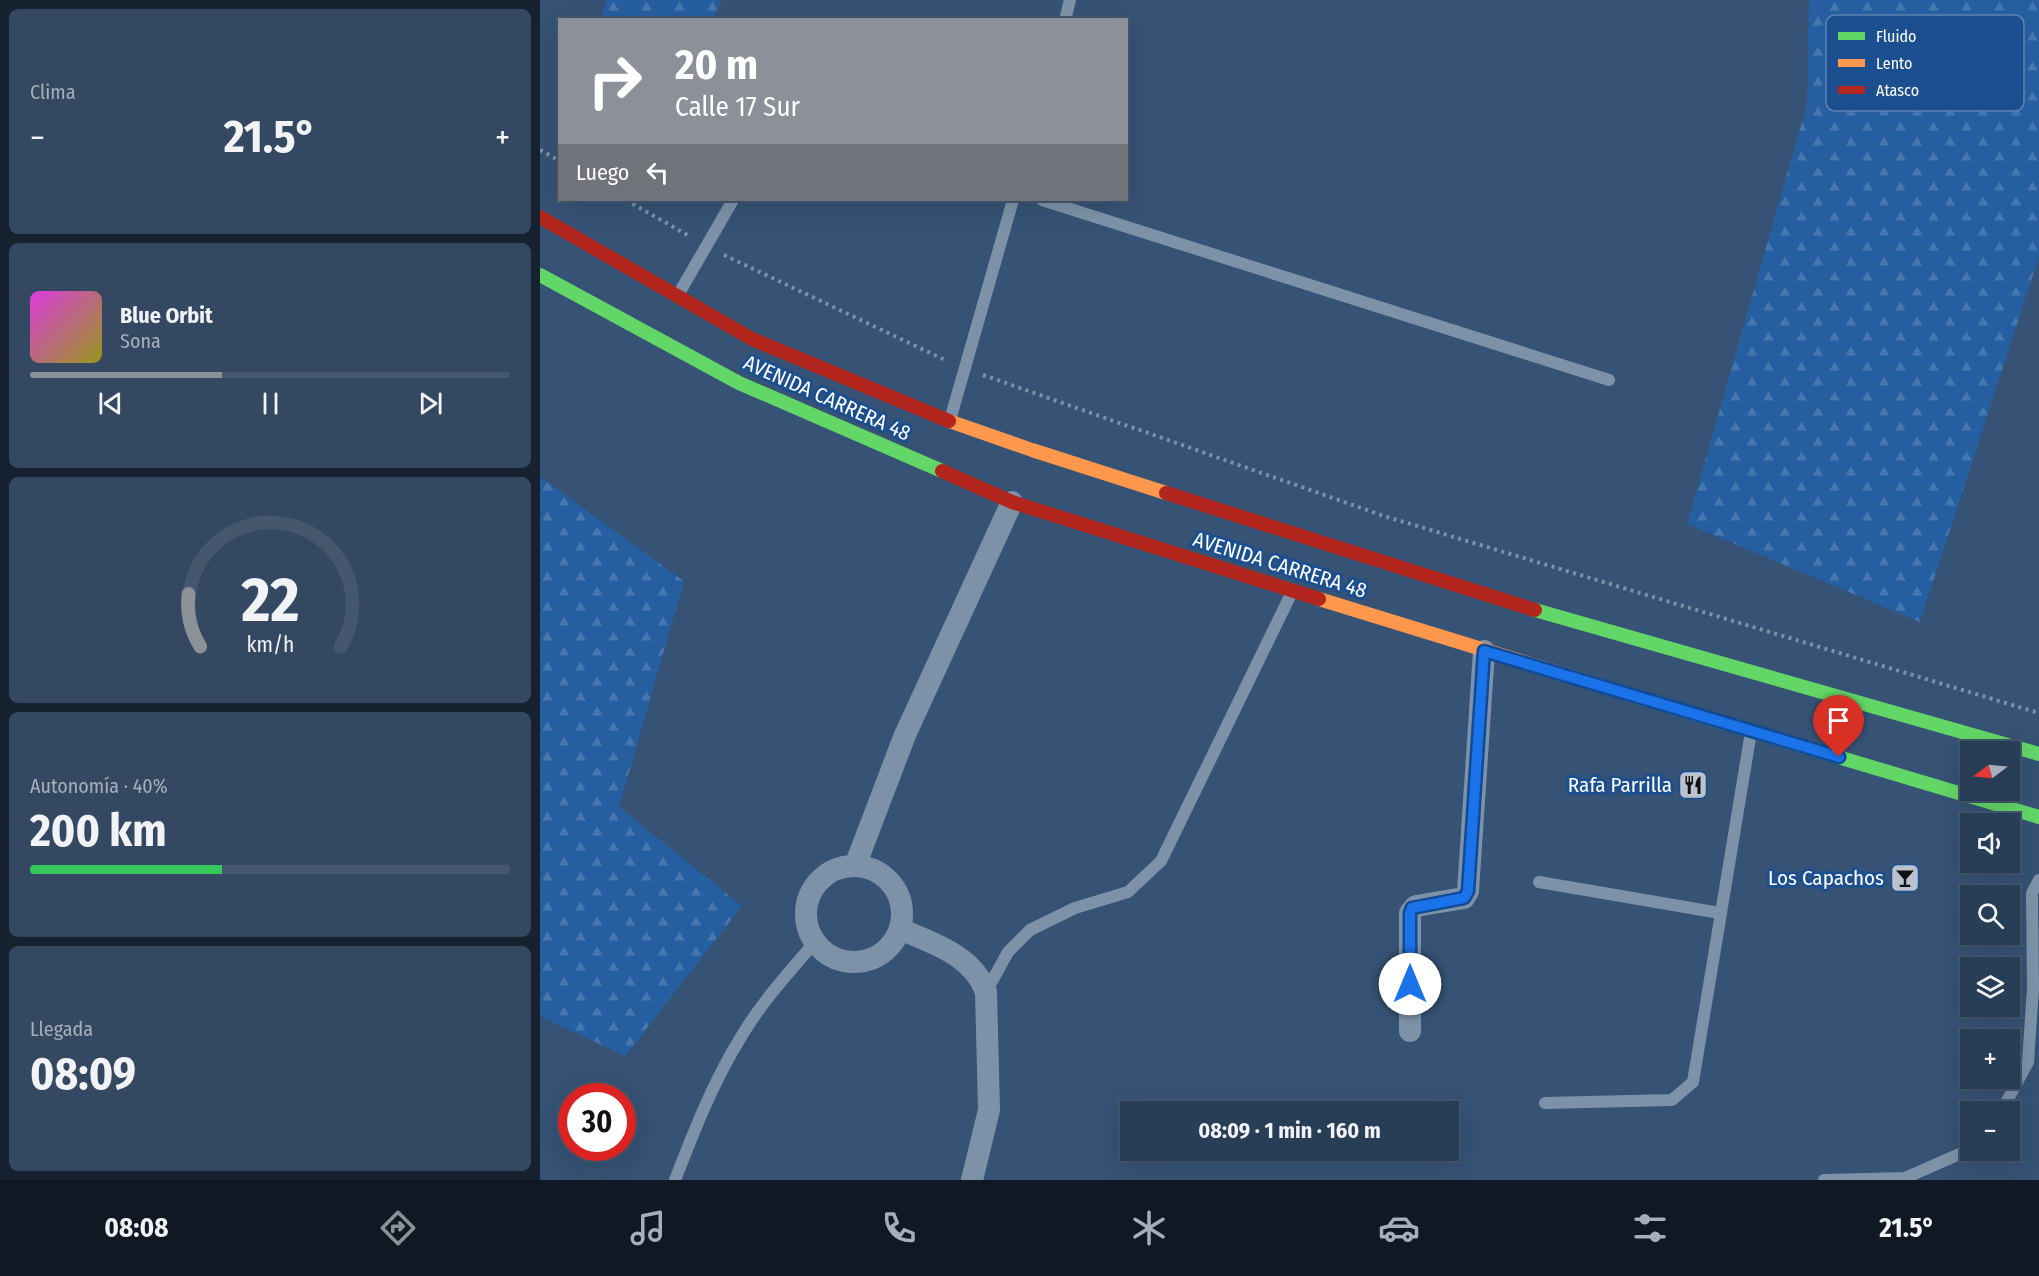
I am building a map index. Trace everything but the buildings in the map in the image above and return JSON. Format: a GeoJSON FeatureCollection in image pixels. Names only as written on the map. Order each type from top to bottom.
{"type":"FeatureCollection","features":[{"type":"Feature","properties":{"kind":"main road","name":"AVENIDA CARRERA 48"},"geometry":{"type":"LineString","coordinates":[[540,217],[752,339],[950,421],[1032,450],[1489,597],[2039,754]]}},
{"type":"Feature","properties":{"kind":"main road","name":"AVENIDA CARRERA 48"},"geometry":{"type":"LineString","coordinates":[[540,275],[739,383],[1011,502],[1484,651],[1751,730],[2038,819]]}},
{"type":"Feature","properties":{"kind":"street"},"geometry":{"type":"LineString","coordinates":[[855,866],[905,735],[1011,502]]}},
{"type":"Feature","properties":{"kind":"street"},"geometry":{"type":"LineString","coordinates":[[1410,1031],[1410,913],[1412,908],[1464,898],[1468,891],[1484,651]]}},
{"type":"Feature","properties":{"kind":"street"},"geometry":{"type":"LineString","coordinates":[[855,866],[873,870],[888,880],[898,894],[902,912],[900,929],[891,945],[878,956],[861,962],[844,961],[828,955],[815,942],[808,926],[807,908],[812,891],[823,878],[838,869],[855,866]]}},
{"type":"Feature","properties":{"kind":"street"},"geometry":{"type":"LineString","coordinates":[[900,929],[952,950],[981,979],[986,992],[989,1110],[972,1180]]}},
{"type":"Feature","properties":{"kind":"lane"},"geometry":{"type":"LineString","coordinates":[[1066,18],[1070,0]]}},
{"type":"Feature","properties":{"kind":"lane"},"geometry":{"type":"LineString","coordinates":[[678,296],[732,201]]}},
{"type":"Feature","properties":{"kind":"lane"},"geometry":{"type":"LineString","coordinates":[[950,421],[1013,201]]}},
{"type":"Feature","properties":{"kind":"lane"},"geometry":{"type":"LineString","coordinates":[[1045,201],[1609,380]]}},
{"type":"Feature","properties":{"kind":"lane"},"geometry":{"type":"LineString","coordinates":[[986,992],[1008,952],[1030,930],[1074,908],[1128,892],[1161,861],[1292,591]]}},
{"type":"Feature","properties":{"kind":"lane"},"geometry":{"type":"LineString","coordinates":[[1545,1102],[1672,1100],[1693,1082],[1751,730]]}},
{"type":"Feature","properties":{"kind":"lane"},"geometry":{"type":"LineString","coordinates":[[2007,1101],[2028,1062],[2033,988],[2032,893],[2039,880]]}},
{"type":"Feature","properties":{"kind":"lane"},"geometry":{"type":"LineString","coordinates":[[1539,882],[1720,914]]}},
{"type":"Feature","properties":{"kind":"lane"},"geometry":{"type":"LineString","coordinates":[[675,1180],[703,1108],[741,1036],[775,989],[815,942]]}},
{"type":"Feature","properties":{"kind":"lane"},"geometry":{"type":"LineString","coordinates":[[1824,1180],[1905,1179],[1960,1154]]}},
{"type":"Feature","properties":{"kind":"path"},"geometry":{"type":"LineString","coordinates":[[540,150],[558,160]]}},
{"type":"Feature","properties":{"kind":"path"},"geometry":{"type":"LineString","coordinates":[[628,201],[707,246],[964,369],[1384,516],[2039,713]]}},
{"type":"Feature","properties":{"kind":"green space"},"geometry":{"type":"Polygon","coordinates":[[[607,0],[721,0],[713,18],[600,18],[607,0]]]}},
{"type":"Feature","properties":{"kind":"green space"},"geometry":{"type":"Polygon","coordinates":[[[1809,0],[2039,0],[2039,257],[1920,622],[1687,524],[1807,104],[1809,0]]]}},
{"type":"Feature","properties":{"kind":"green space"},"geometry":{"type":"Polygon","coordinates":[[[540,477],[684,581],[619,807],[742,906],[625,1056],[540,1016],[540,477]]]}},
{"type":"Feature","properties":{"kind":"traffic: fast"},"geometry":{"type":"LineString","coordinates":[[540,275],[739,383],[942,471]]}},
{"type":"Feature","properties":{"kind":"traffic: fast"},"geometry":{"type":"LineString","coordinates":[[1535,610],[2039,754]]}},
{"type":"Feature","properties":{"kind":"traffic: fast"},"geometry":{"type":"LineString","coordinates":[[1664,705],[2039,817]]}},
{"type":"Feature","properties":{"kind":"traffic: slow"},"geometry":{"type":"LineString","coordinates":[[949,421],[1166,493]]}},
{"type":"Feature","properties":{"kind":"traffic: slow"},"geometry":{"type":"LineString","coordinates":[[1319,599],[1664,705]]}},
{"type":"Feature","properties":{"kind":"traffic: jam"},"geometry":{"type":"LineString","coordinates":[[540,217],[752,339],[949,421]]}},
{"type":"Feature","properties":{"kind":"traffic: jam"},"geometry":{"type":"LineString","coordinates":[[942,471],[1012,502],[1319,599]]}},
{"type":"Feature","properties":{"kind":"traffic: jam"},"geometry":{"type":"LineString","coordinates":[[1166,493],[1535,610]]}},
{"type":"Feature","properties":{"kind":"place","name":"Rafa Parrilla"},"geometry":{"type":"Point","coordinates":[1693,785]}},
{"type":"Feature","properties":{"kind":"place","name":"Los Capachos"},"geometry":{"type":"Point","coordinates":[1905,878]}},
{"type":"Feature","properties":{"kind":"route"},"geometry":{"type":"LineString","coordinates":[[1410,984],[1410,913],[1412,908],[1464,898],[1468,891],[1484,651],[1839,757]]}}]}
